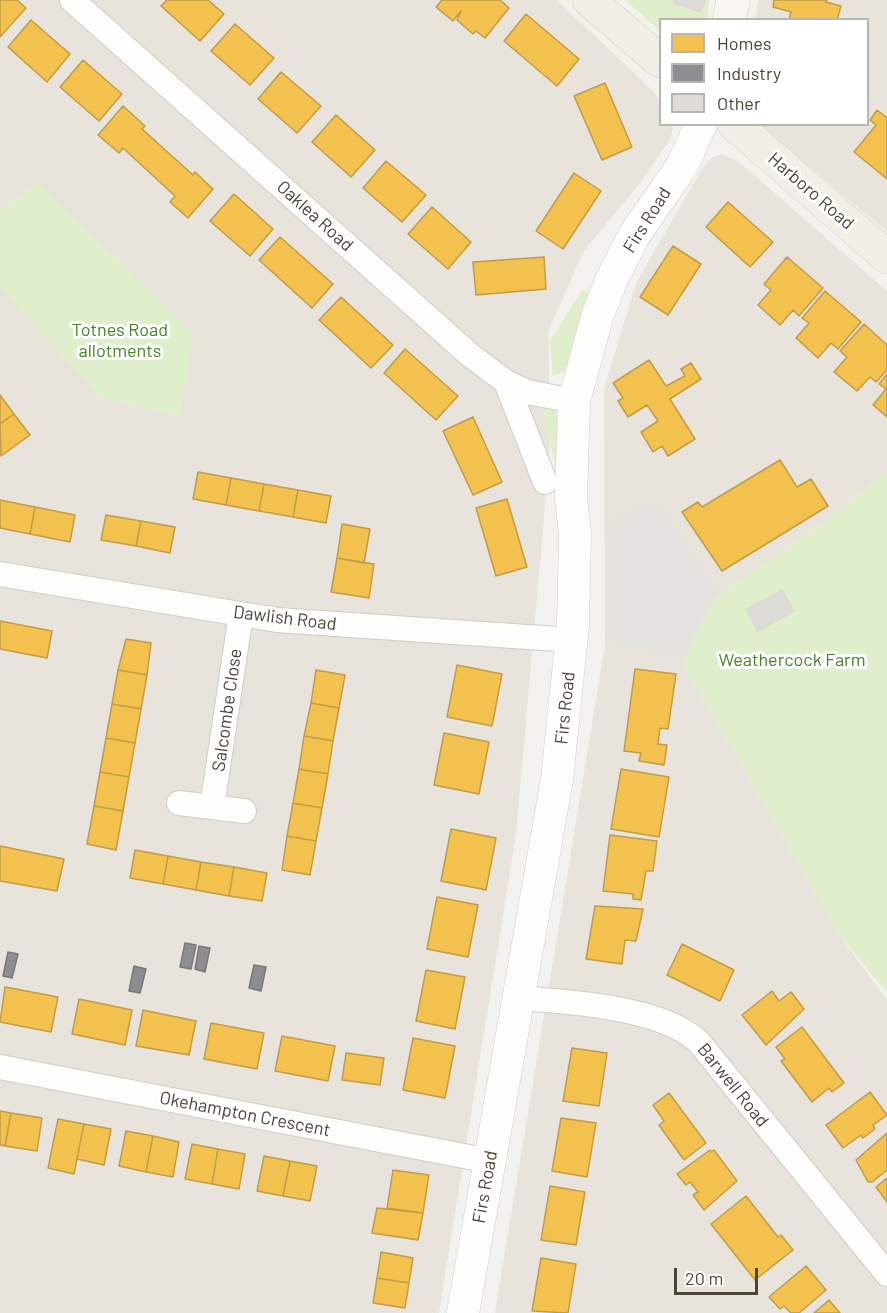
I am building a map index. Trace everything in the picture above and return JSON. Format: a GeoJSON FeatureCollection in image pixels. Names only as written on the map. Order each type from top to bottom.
{"type":"FeatureCollection","features":[{"type":"Feature","properties":{"kind":"main road"},"geometry":{"type":"LineString","coordinates":[[589,0],[659,60]]}},
{"type":"Feature","properties":{"kind":"main road"},"geometry":{"type":"LineString","coordinates":[[729,18],[733,0]]}},
{"type":"Feature","properties":{"kind":"main road","name":"Harboro Road"},"geometry":{"type":"LineString","coordinates":[[736,126],[887,257]]}},
{"type":"Feature","properties":{"kind":"street","name":"Oaklea Road"},"geometry":{"type":"LineString","coordinates":[[72,0],[470,355],[506,381],[527,392],[574,401]]}},
{"type":"Feature","properties":{"kind":"street","name":"Firs Road"},"geometry":{"type":"LineString","coordinates":[[463,1313],[557,779],[572,640],[575,534],[571,498],[574,401],[598,315],[612,279],[635,234],[682,166],[700,126]]}},
{"type":"Feature","properties":{"kind":"street"},"geometry":{"type":"LineString","coordinates":[[506,381],[545,482]]}},
{"type":"Feature","properties":{"kind":"street","name":"Dawlish Road"},"geometry":{"type":"LineString","coordinates":[[0,573],[277,620],[572,640]]}},
{"type":"Feature","properties":{"kind":"street","name":"Salcombe Close"},"geometry":{"type":"LineString","coordinates":[[212,807],[241,614]]}},
{"type":"Feature","properties":{"kind":"street"},"geometry":{"type":"LineString","coordinates":[[179,803],[244,811]]}},
{"type":"Feature","properties":{"kind":"street","name":"Barwell Road"},"geometry":{"type":"LineString","coordinates":[[520,998],[567,1002],[653,1017],[687,1031],[698,1041],[887,1274]]}},
{"type":"Feature","properties":{"kind":"street","name":"Okehampton Crescent"},"geometry":{"type":"LineString","coordinates":[[0,1067],[490,1161]]}},
{"type":"Feature","properties":{"kind":"shaded area"},"geometry":{"type":"Polygon","coordinates":[[[0,0],[557,0],[653,91],[659,100],[659,126],[673,126],[671,138],[640,183],[584,251],[548,331],[550,450],[516,834],[439,1313],[0,1313],[0,0]]]}},
{"type":"Feature","properties":{"kind":"shaded area"},"geometry":{"type":"Polygon","coordinates":[[[758,0],[887,0],[887,232],[761,126],[869,126],[869,18],[755,18],[758,0]]]}},
{"type":"Feature","properties":{"kind":"shaded area"},"geometry":{"type":"Polygon","coordinates":[[[721,154],[739,162],[887,291],[887,471],[832,516],[682,663],[840,936],[887,1000],[887,1313],[495,1313],[605,645],[604,389],[636,283],[703,167],[713,157],[721,154]]]}},
{"type":"Feature","properties":{"kind":"shaded area"},"geometry":{"type":"Polygon","coordinates":[[[649,504],[663,509],[717,592],[684,657],[611,641],[611,522],[649,504]]]}},
{"type":"Feature","properties":{"kind":"green space"},"geometry":{"type":"Polygon","coordinates":[[[625,0],[709,0],[707,18],[659,18],[659,30],[625,0]]]}},
{"type":"Feature","properties":{"kind":"green space","name":"Totnes Road allotments"},"geometry":{"type":"Polygon","coordinates":[[[38,182],[194,334],[180,416],[99,397],[0,288],[0,212],[38,182]]]}},
{"type":"Feature","properties":{"kind":"green space"},"geometry":{"type":"Polygon","coordinates":[[[582,290],[589,292],[574,336],[568,365],[563,372],[553,376],[550,341],[582,290]]]}},
{"type":"Feature","properties":{"kind":"green space"},"geometry":{"type":"Polygon","coordinates":[[[552,402],[558,415],[561,431],[560,447],[555,461],[543,422],[544,407],[552,402]]]}},
{"type":"Feature","properties":{"kind":"green space","name":"Weathercock Farm"},"geometry":{"type":"Polygon","coordinates":[[[887,471],[887,993],[840,936],[682,663],[713,600],[832,516],[887,471]]]}},
{"type":"Feature","properties":{"kind":"building: Homes"},"geometry":{"type":"Polygon","coordinates":[[[0,0],[17,0],[26,8],[0,37],[0,0]]]}},
{"type":"Feature","properties":{"kind":"building: Homes"},"geometry":{"type":"Polygon","coordinates":[[[167,0],[208,0],[224,14],[200,41],[161,6],[167,0]]]}},
{"type":"Feature","properties":{"kind":"building: Homes"},"geometry":{"type":"Polygon","coordinates":[[[442,0],[500,0],[509,8],[485,38],[476,31],[473,34],[457,20],[461,11],[453,21],[436,7],[442,0]]]}},
{"type":"Feature","properties":{"kind":"building: Homes"},"geometry":{"type":"Polygon","coordinates":[[[774,0],[827,0],[826,2],[841,6],[838,18],[790,18],[791,12],[773,7],[774,0]]]}},
{"type":"Feature","properties":{"kind":"building: Homes"},"geometry":{"type":"Polygon","coordinates":[[[526,14],[579,59],[557,86],[504,41],[526,14]]]}},
{"type":"Feature","properties":{"kind":"building: Homes"},"geometry":{"type":"Polygon","coordinates":[[[31,20],[70,54],[47,82],[8,47],[31,20]]]}},
{"type":"Feature","properties":{"kind":"building: Homes"},"geometry":{"type":"Polygon","coordinates":[[[235,24],[274,58],[250,85],[211,51],[235,24]]]}},
{"type":"Feature","properties":{"kind":"building: Homes"},"geometry":{"type":"Polygon","coordinates":[[[83,60],[122,94],[99,121],[60,87],[83,60]]]}},
{"type":"Feature","properties":{"kind":"building: Homes"},"geometry":{"type":"Polygon","coordinates":[[[281,72],[321,106],[297,133],[258,99],[281,72]]]}},
{"type":"Feature","properties":{"kind":"building: Homes"},"geometry":{"type":"Polygon","coordinates":[[[605,83],[632,147],[602,160],[574,96],[605,83]]]}},
{"type":"Feature","properties":{"kind":"building: Homes"},"geometry":{"type":"Polygon","coordinates":[[[123,106],[145,126],[142,129],[193,175],[195,172],[213,189],[188,218],[170,202],[175,196],[123,148],[119,153],[98,135],[123,106]]]}},
{"type":"Feature","properties":{"kind":"building: Homes"},"geometry":{"type":"Polygon","coordinates":[[[877,110],[887,118],[887,179],[854,152],[876,125],[870,120],[877,110]]]}},
{"type":"Feature","properties":{"kind":"building: Homes"},"geometry":{"type":"Polygon","coordinates":[[[336,115],[375,150],[351,177],[312,142],[336,115]]]}},
{"type":"Feature","properties":{"kind":"building: Homes"},"geometry":{"type":"Polygon","coordinates":[[[386,161],[426,195],[402,222],[363,188],[386,161]]]}},
{"type":"Feature","properties":{"kind":"building: Homes"},"geometry":{"type":"Polygon","coordinates":[[[574,173],[601,191],[563,249],[536,231],[574,173]]]}},
{"type":"Feature","properties":{"kind":"building: Homes"},"geometry":{"type":"Polygon","coordinates":[[[234,194],[273,229],[250,256],[210,221],[234,194]]]}},
{"type":"Feature","properties":{"kind":"building: Homes"},"geometry":{"type":"Polygon","coordinates":[[[728,202],[773,242],[750,267],[706,227],[728,202]]]}},
{"type":"Feature","properties":{"kind":"building: Homes"},"geometry":{"type":"Polygon","coordinates":[[[432,207],[471,242],[448,269],[408,234],[432,207]]]}},
{"type":"Feature","properties":{"kind":"building: Homes"},"geometry":{"type":"Polygon","coordinates":[[[280,237],[333,284],[312,308],[259,260],[280,237]]]}},
{"type":"Feature","properties":{"kind":"building: Homes"},"geometry":{"type":"Polygon","coordinates":[[[673,246],[701,264],[668,315],[640,297],[673,246]]]}},
{"type":"Feature","properties":{"kind":"building: Homes"},"geometry":{"type":"Polygon","coordinates":[[[544,257],[546,289],[476,295],[473,262],[544,257]]]}},
{"type":"Feature","properties":{"kind":"building: Homes"},"geometry":{"type":"Polygon","coordinates":[[[787,257],[823,288],[799,316],[793,310],[780,325],[758,305],[771,290],[764,284],[787,257]]]}},
{"type":"Feature","properties":{"kind":"building: Homes"},"geometry":{"type":"Polygon","coordinates":[[[825,291],[861,322],[838,349],[831,343],[818,358],[796,338],[809,323],[802,318],[825,291]]]}},
{"type":"Feature","properties":{"kind":"building: Homes"},"geometry":{"type":"Polygon","coordinates":[[[341,297],[393,345],[371,368],[319,320],[341,297]]]}},
{"type":"Feature","properties":{"kind":"building: Homes"},"geometry":{"type":"Polygon","coordinates":[[[864,324],[887,345],[887,370],[876,382],[870,377],[857,391],[834,372],[847,357],[840,351],[864,324]]]}},
{"type":"Feature","properties":{"kind":"building: Homes"},"geometry":{"type":"Polygon","coordinates":[[[405,349],[458,396],[436,420],[384,373],[405,349]]]}},
{"type":"Feature","properties":{"kind":"building: Homes"},"geometry":{"type":"Polygon","coordinates":[[[649,360],[666,386],[685,376],[681,369],[691,363],[701,379],[670,399],[695,439],[668,456],[662,446],[653,452],[641,432],[658,421],[647,405],[628,417],[618,401],[623,398],[613,383],[649,360]]]}},
{"type":"Feature","properties":{"kind":"building: Homes"},"geometry":{"type":"Polygon","coordinates":[[[887,374],[887,417],[873,405],[886,389],[879,384],[887,374]]]}},
{"type":"Feature","properties":{"kind":"building: Homes"},"geometry":{"type":"Polygon","coordinates":[[[0,395],[14,414],[0,424],[0,395]]]}},
{"type":"Feature","properties":{"kind":"building: Homes"},"geometry":{"type":"Polygon","coordinates":[[[14,414],[30,435],[1,456],[0,424],[14,414]]]}},
{"type":"Feature","properties":{"kind":"building: Homes"},"geometry":{"type":"Polygon","coordinates":[[[473,417],[502,482],[473,495],[443,431],[473,417]]]}},
{"type":"Feature","properties":{"kind":"building: Homes"},"geometry":{"type":"Polygon","coordinates":[[[780,460],[797,487],[811,479],[828,506],[722,571],[682,512],[698,502],[702,507],[780,460]]]}},
{"type":"Feature","properties":{"kind":"building: Homes"},"geometry":{"type":"Polygon","coordinates":[[[198,472],[231,478],[226,505],[193,499],[198,472]]]}},
{"type":"Feature","properties":{"kind":"building: Homes"},"geometry":{"type":"Polygon","coordinates":[[[231,478],[264,484],[259,511],[226,505],[231,478]]]}},
{"type":"Feature","properties":{"kind":"building: Homes"},"geometry":{"type":"Polygon","coordinates":[[[264,484],[298,490],[293,517],[259,511],[264,484]]]}},
{"type":"Feature","properties":{"kind":"building: Homes"},"geometry":{"type":"Polygon","coordinates":[[[298,490],[331,496],[326,523],[293,517],[298,490]]]}},
{"type":"Feature","properties":{"kind":"building: Homes"},"geometry":{"type":"Polygon","coordinates":[[[507,499],[527,567],[496,576],[476,508],[507,499]]]}},
{"type":"Feature","properties":{"kind":"building: Homes"},"geometry":{"type":"Polygon","coordinates":[[[0,500],[35,507],[30,534],[0,528],[0,500]]]}},
{"type":"Feature","properties":{"kind":"building: Homes"},"geometry":{"type":"Polygon","coordinates":[[[35,507],[75,515],[70,542],[30,534],[35,507]]]}},
{"type":"Feature","properties":{"kind":"building: Homes"},"geometry":{"type":"Polygon","coordinates":[[[106,515],[141,521],[136,546],[101,540],[106,515]]]}},
{"type":"Feature","properties":{"kind":"building: Homes"},"geometry":{"type":"Polygon","coordinates":[[[141,521],[175,527],[170,553],[136,546],[141,521]]]}},
{"type":"Feature","properties":{"kind":"building: Homes"},"geometry":{"type":"Polygon","coordinates":[[[342,524],[370,529],[364,563],[337,558],[342,524]]]}},
{"type":"Feature","properties":{"kind":"building: Homes"},"geometry":{"type":"Polygon","coordinates":[[[337,558],[374,564],[369,598],[331,592],[337,558]]]}},
{"type":"Feature","properties":{"kind":"building: Homes"},"geometry":{"type":"Polygon","coordinates":[[[0,621],[52,631],[47,658],[0,649],[0,621]]]}},
{"type":"Feature","properties":{"kind":"building: Homes"},"geometry":{"type":"Polygon","coordinates":[[[126,639],[151,643],[147,675],[118,670],[126,639]]]}},
{"type":"Feature","properties":{"kind":"building: Homes"},"geometry":{"type":"Polygon","coordinates":[[[457,665],[502,674],[492,726],[447,717],[457,665]]]}},
{"type":"Feature","properties":{"kind":"building: Homes"},"geometry":{"type":"Polygon","coordinates":[[[635,669],[676,674],[668,729],[660,728],[658,744],[667,745],[664,765],[639,761],[641,753],[624,751],[635,669]]]}},
{"type":"Feature","properties":{"kind":"building: Homes"},"geometry":{"type":"Polygon","coordinates":[[[118,670],[147,675],[141,709],[112,704],[118,670]]]}},
{"type":"Feature","properties":{"kind":"building: Homes"},"geometry":{"type":"Polygon","coordinates":[[[316,670],[345,675],[339,708],[311,703],[316,670]]]}},
{"type":"Feature","properties":{"kind":"building: Homes"},"geometry":{"type":"Polygon","coordinates":[[[311,703],[339,708],[333,741],[304,736],[311,703]]]}},
{"type":"Feature","properties":{"kind":"building: Homes"},"geometry":{"type":"Polygon","coordinates":[[[112,704],[141,709],[135,743],[106,738],[112,704]]]}},
{"type":"Feature","properties":{"kind":"building: Homes"},"geometry":{"type":"Polygon","coordinates":[[[444,733],[489,742],[479,794],[434,785],[444,733]]]}},
{"type":"Feature","properties":{"kind":"building: Homes"},"geometry":{"type":"Polygon","coordinates":[[[304,736],[333,741],[328,774],[299,769],[304,736]]]}},
{"type":"Feature","properties":{"kind":"building: Homes"},"geometry":{"type":"Polygon","coordinates":[[[106,738],[135,743],[129,777],[100,772],[106,738]]]}},
{"type":"Feature","properties":{"kind":"building: Homes"},"geometry":{"type":"Polygon","coordinates":[[[299,769],[328,774],[322,808],[293,803],[299,769]]]}},
{"type":"Feature","properties":{"kind":"building: Homes"},"geometry":{"type":"Polygon","coordinates":[[[621,769],[669,777],[659,837],[611,829],[621,769]]]}},
{"type":"Feature","properties":{"kind":"building: Homes"},"geometry":{"type":"Polygon","coordinates":[[[100,772],[129,777],[123,811],[94,806],[100,772]]]}},
{"type":"Feature","properties":{"kind":"building: Homes"},"geometry":{"type":"Polygon","coordinates":[[[293,803],[322,808],[316,841],[287,836],[293,803]]]}},
{"type":"Feature","properties":{"kind":"building: Homes"},"geometry":{"type":"Polygon","coordinates":[[[94,806],[123,811],[116,850],[87,844],[94,806]]]}},
{"type":"Feature","properties":{"kind":"building: Homes"},"geometry":{"type":"Polygon","coordinates":[[[451,829],[496,838],[486,890],[441,881],[451,829]]]}},
{"type":"Feature","properties":{"kind":"building: Homes"},"geometry":{"type":"Polygon","coordinates":[[[610,835],[657,841],[653,871],[646,871],[641,900],[633,899],[633,894],[603,891],[610,835]]]}},
{"type":"Feature","properties":{"kind":"building: Homes"},"geometry":{"type":"Polygon","coordinates":[[[287,836],[316,841],[310,875],[282,870],[287,836]]]}},
{"type":"Feature","properties":{"kind":"building: Homes"},"geometry":{"type":"Polygon","coordinates":[[[0,846],[64,859],[57,891],[0,881],[0,846]]]}},
{"type":"Feature","properties":{"kind":"building: Homes"},"geometry":{"type":"Polygon","coordinates":[[[135,850],[168,856],[163,884],[130,878],[135,850]]]}},
{"type":"Feature","properties":{"kind":"building: Homes"},"geometry":{"type":"Polygon","coordinates":[[[168,856],[201,862],[196,890],[163,884],[168,856]]]}},
{"type":"Feature","properties":{"kind":"building: Homes"},"geometry":{"type":"Polygon","coordinates":[[[201,862],[234,867],[229,896],[196,890],[201,862]]]}},
{"type":"Feature","properties":{"kind":"building: Homes"},"geometry":{"type":"Polygon","coordinates":[[[234,867],[267,873],[262,901],[229,896],[234,867]]]}},
{"type":"Feature","properties":{"kind":"building: Homes"},"geometry":{"type":"Polygon","coordinates":[[[437,897],[478,905],[468,957],[427,949],[437,897]]]}},
{"type":"Feature","properties":{"kind":"building: Homes"},"geometry":{"type":"Polygon","coordinates":[[[595,906],[643,909],[636,941],[625,940],[622,964],[586,959],[595,906]]]}},
{"type":"Feature","properties":{"kind":"building: Homes"},"geometry":{"type":"Polygon","coordinates":[[[682,944],[734,970],[720,1001],[667,975],[682,944]]]}},
{"type":"Feature","properties":{"kind":"building: Homes"},"geometry":{"type":"Polygon","coordinates":[[[426,970],[465,977],[455,1029],[416,1021],[426,970]]]}},
{"type":"Feature","properties":{"kind":"building: Homes"},"geometry":{"type":"Polygon","coordinates":[[[5,987],[58,997],[51,1032],[0,1022],[5,987]]]}},
{"type":"Feature","properties":{"kind":"building: Homes"},"geometry":{"type":"Polygon","coordinates":[[[772,991],[779,1001],[791,992],[804,1009],[766,1045],[742,1015],[772,991]]]}},
{"type":"Feature","properties":{"kind":"building: Homes"},"geometry":{"type":"Polygon","coordinates":[[[79,999],[132,1010],[125,1045],[72,1034],[79,999]]]}},
{"type":"Feature","properties":{"kind":"building: Homes"},"geometry":{"type":"Polygon","coordinates":[[[143,1010],[196,1021],[189,1055],[136,1046],[143,1010]]]}},
{"type":"Feature","properties":{"kind":"building: Homes"},"geometry":{"type":"Polygon","coordinates":[[[211,1023],[264,1033],[257,1069],[204,1059],[211,1023]]]}},
{"type":"Feature","properties":{"kind":"building: Homes"},"geometry":{"type":"Polygon","coordinates":[[[802,1027],[844,1083],[832,1092],[829,1088],[812,1102],[781,1061],[785,1059],[776,1047],[802,1027]]]}},
{"type":"Feature","properties":{"kind":"building: Homes"},"geometry":{"type":"Polygon","coordinates":[[[282,1036],[335,1046],[328,1081],[275,1071],[282,1036]]]}},
{"type":"Feature","properties":{"kind":"building: Homes"},"geometry":{"type":"Polygon","coordinates":[[[413,1038],[455,1046],[445,1098],[403,1090],[413,1038]]]}},
{"type":"Feature","properties":{"kind":"building: Homes"},"geometry":{"type":"Polygon","coordinates":[[[572,1048],[607,1053],[599,1106],[563,1101],[572,1048]]]}},
{"type":"Feature","properties":{"kind":"building: Homes"},"geometry":{"type":"Polygon","coordinates":[[[346,1053],[384,1058],[380,1085],[342,1080],[346,1053]]]}},
{"type":"Feature","properties":{"kind":"building: Homes"},"geometry":{"type":"Polygon","coordinates":[[[870,1092],[887,1115],[873,1125],[875,1129],[863,1138],[861,1135],[843,1148],[826,1125],[870,1092]]]}},
{"type":"Feature","properties":{"kind":"building: Homes"},"geometry":{"type":"Polygon","coordinates":[[[669,1093],[706,1143],[684,1160],[659,1125],[664,1121],[653,1105],[669,1093]]]}},
{"type":"Feature","properties":{"kind":"building: Homes"},"geometry":{"type":"Polygon","coordinates":[[[0,1111],[11,1113],[5,1146],[0,1145],[0,1111]]]}},
{"type":"Feature","properties":{"kind":"building: Homes"},"geometry":{"type":"Polygon","coordinates":[[[11,1113],[42,1118],[37,1151],[5,1146],[11,1113]]]}},
{"type":"Feature","properties":{"kind":"building: Homes"},"geometry":{"type":"Polygon","coordinates":[[[561,1118],[596,1123],[587,1177],[552,1171],[561,1118]]]}},
{"type":"Feature","properties":{"kind":"building: Homes"},"geometry":{"type":"Polygon","coordinates":[[[58,1119],[84,1124],[74,1174],[48,1168],[58,1119]]]}},
{"type":"Feature","properties":{"kind":"building: Homes"},"geometry":{"type":"Polygon","coordinates":[[[84,1124],[111,1129],[104,1165],[77,1159],[84,1124]]]}},
{"type":"Feature","properties":{"kind":"building: Homes"},"geometry":{"type":"Polygon","coordinates":[[[126,1131],[153,1136],[146,1172],[119,1166],[126,1131]]]}},
{"type":"Feature","properties":{"kind":"building: Homes"},"geometry":{"type":"Polygon","coordinates":[[[887,1133],[887,1170],[872,1182],[868,1182],[856,1160],[887,1133]]]}},
{"type":"Feature","properties":{"kind":"building: Homes"},"geometry":{"type":"Polygon","coordinates":[[[153,1136],[179,1142],[173,1177],[146,1172],[153,1136]]]}},
{"type":"Feature","properties":{"kind":"building: Homes"},"geometry":{"type":"Polygon","coordinates":[[[192,1144],[218,1149],[212,1184],[185,1179],[192,1144]]]}},
{"type":"Feature","properties":{"kind":"building: Homes"},"geometry":{"type":"Polygon","coordinates":[[[218,1149],[245,1154],[239,1189],[212,1184],[218,1149]]]}},
{"type":"Feature","properties":{"kind":"building: Homes"},"geometry":{"type":"Polygon","coordinates":[[[710,1150],[711,1152],[714,1150],[737,1181],[704,1210],[693,1195],[698,1192],[690,1182],[686,1185],[677,1174],[710,1150]]]}},
{"type":"Feature","properties":{"kind":"building: Homes"},"geometry":{"type":"Polygon","coordinates":[[[264,1156],[290,1161],[283,1196],[257,1191],[264,1156]]]}},
{"type":"Feature","properties":{"kind":"building: Homes"},"geometry":{"type":"Polygon","coordinates":[[[290,1161],[317,1166],[310,1201],[283,1196],[290,1161]]]}},
{"type":"Feature","properties":{"kind":"building: Homes"},"geometry":{"type":"Polygon","coordinates":[[[393,1170],[429,1175],[423,1213],[387,1208],[393,1170]]]}},
{"type":"Feature","properties":{"kind":"building: Homes"},"geometry":{"type":"Polygon","coordinates":[[[887,1178],[887,1202],[876,1187],[887,1178]]]}},
{"type":"Feature","properties":{"kind":"building: Homes"},"geometry":{"type":"Polygon","coordinates":[[[550,1186],[585,1192],[576,1245],[541,1240],[550,1186]]]}},
{"type":"Feature","properties":{"kind":"building: Homes"},"geometry":{"type":"Polygon","coordinates":[[[746,1196],[778,1237],[781,1235],[793,1250],[755,1280],[711,1224],[746,1196]]]}},
{"type":"Feature","properties":{"kind":"building: Homes"},"geometry":{"type":"Polygon","coordinates":[[[377,1208],[423,1213],[418,1240],[372,1233],[377,1208]]]}},
{"type":"Feature","properties":{"kind":"building: Homes"},"geometry":{"type":"Polygon","coordinates":[[[381,1252],[413,1258],[409,1283],[377,1278],[381,1252]]]}},
{"type":"Feature","properties":{"kind":"building: Homes"},"geometry":{"type":"Polygon","coordinates":[[[541,1258],[576,1264],[568,1313],[532,1311],[541,1258]]]}},
{"type":"Feature","properties":{"kind":"building: Homes"},"geometry":{"type":"Polygon","coordinates":[[[806,1266],[826,1290],[799,1313],[791,1313],[784,1306],[780,1309],[769,1297],[806,1266]]]}},
{"type":"Feature","properties":{"kind":"building: Homes"},"geometry":{"type":"Polygon","coordinates":[[[377,1278],[409,1283],[405,1308],[373,1303],[377,1278]]]}},
{"type":"Feature","properties":{"kind":"building: Homes"},"geometry":{"type":"Polygon","coordinates":[[[829,1300],[840,1313],[814,1313],[829,1300]]]}},
{"type":"Feature","properties":{"kind":"building: Industry"},"geometry":{"type":"Polygon","coordinates":[[[185,943],[196,945],[191,969],[180,967],[185,943]]]}},
{"type":"Feature","properties":{"kind":"building: Industry"},"geometry":{"type":"Polygon","coordinates":[[[199,946],[210,948],[205,972],[195,969],[199,946]]]}},
{"type":"Feature","properties":{"kind":"building: Industry"},"geometry":{"type":"Polygon","coordinates":[[[8,952],[18,954],[12,978],[3,976],[8,952]]]}},
{"type":"Feature","properties":{"kind":"building: Industry"},"geometry":{"type":"Polygon","coordinates":[[[254,965],[266,967],[261,991],[249,988],[254,965]]]}},
{"type":"Feature","properties":{"kind":"building: Industry"},"geometry":{"type":"Polygon","coordinates":[[[134,966],[146,969],[140,993],[129,991],[134,966]]]}},
{"type":"Feature","properties":{"kind":"building: Other"},"geometry":{"type":"Polygon","coordinates":[[[674,0],[705,0],[701,12],[673,3],[674,0]]]}},
{"type":"Feature","properties":{"kind":"building: Other"},"geometry":{"type":"Polygon","coordinates":[[[782,590],[794,611],[758,631],[746,610],[782,590]]]}}]}
